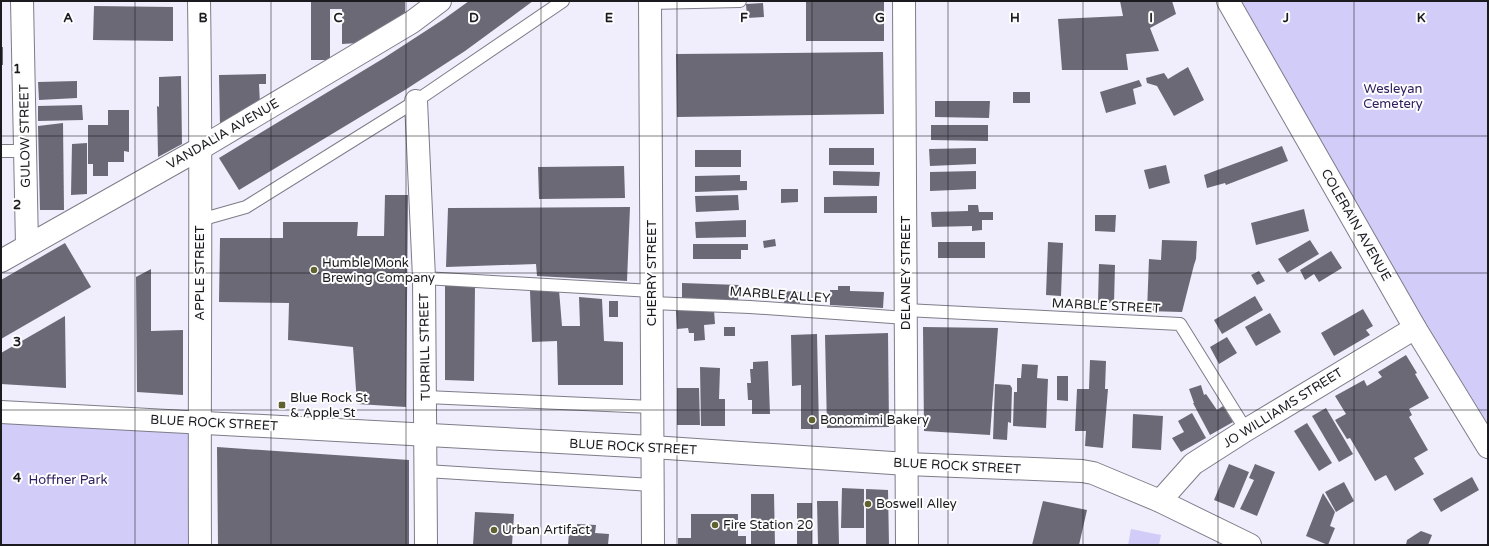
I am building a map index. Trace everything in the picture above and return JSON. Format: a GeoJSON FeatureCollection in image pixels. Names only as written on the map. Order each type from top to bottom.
{"type":"FeatureCollection","features":[{"type":"Feature","properties":{"kind":"street","name":"GULOW STREET"},"geometry":{"type":"LineString","coordinates":[[22,1],[27,246]]}},
{"type":"Feature","properties":{"kind":"street","name":"APPLE STREET"},"geometry":{"type":"LineString","coordinates":[[199,1],[201,148],[200,545]]}},
{"type":"Feature","properties":{"kind":"street","name":"VANDALIA AVENUE"},"geometry":{"type":"LineString","coordinates":[[1,261],[201,148],[412,22],[440,1]]}},
{"type":"Feature","properties":{"kind":"street","name":"DELANEY STREET"},"geometry":{"type":"LineString","coordinates":[[904,1],[907,545]]}},
{"type":"Feature","properties":{"kind":"street","name":"COLERAIN AVENUE"},"geometry":{"type":"LineString","coordinates":[[1228,1],[1415,328],[1488,447]]}},
{"type":"Feature","properties":{"kind":"street","name":"CHERRY STREET"},"geometry":{"type":"LineString","coordinates":[[650,2],[653,545]]}},
{"type":"Feature","properties":{"kind":"street","name":"TURRILL STREET"},"geometry":{"type":"LineString","coordinates":[[416,101],[424,278],[426,545]]}},
{"type":"Feature","properties":{"kind":"street","name":"JO WILLIAMS STREET"},"geometry":{"type":"LineString","coordinates":[[1160,501],[1193,464],[1246,430],[1415,328]]}},
{"type":"Feature","properties":{"kind":"street","name":"BLUE ROCK STREET"},"geometry":{"type":"LineString","coordinates":[[1,412],[652,447],[907,464],[1093,473],[1160,501],[1240,543]]}},
{"type":"Feature","properties":{"kind":"lane"},"geometry":{"type":"LineString","coordinates":[[200,220],[246,207],[416,101],[563,1]]}},
{"type":"Feature","properties":{"kind":"lane"},"geometry":{"type":"LineString","coordinates":[[650,2],[740,1]]}},
{"type":"Feature","properties":{"kind":"lane"},"geometry":{"type":"LineString","coordinates":[[1,151],[25,151]]}},
{"type":"Feature","properties":{"kind":"lane","name":"MARBLE ALLEY"},"geometry":{"type":"LineString","coordinates":[[424,278],[652,297],[750,307],[906,314]]}},
{"type":"Feature","properties":{"kind":"lane","name":"MARBLE STREET"},"geometry":{"type":"LineString","coordinates":[[906,314],[1180,324],[1246,430]]}},
{"type":"Feature","properties":{"kind":"lane"},"geometry":{"type":"LineString","coordinates":[[426,397],[652,407]]}},
{"type":"Feature","properties":{"kind":"lane"},"geometry":{"type":"LineString","coordinates":[[426,471],[652,485]]}},
{"type":"Feature","properties":{"kind":"green space","name":"Wesleyan Cemetery"},"geometry":{"type":"Polygon","coordinates":[[[1228,1],[1488,1],[1488,447],[1228,1]]]}},
{"type":"Feature","properties":{"kind":"green space","name":"Hoffner Park"},"geometry":{"type":"Polygon","coordinates":[[[1,412],[200,422],[200,545],[1,545],[1,412]]]}},
{"type":"Feature","properties":{"kind":"green space"},"geometry":{"type":"Polygon","coordinates":[[[1131,529],[1161,535],[1159,545],[1128,545],[1131,529]]]}},
{"type":"Feature","properties":{"kind":"building"},"geometry":{"type":"Polygon","coordinates":[[[311,1],[405,1],[405,13],[358,43],[342,44],[342,9],[330,9],[330,60],[311,60],[311,1]]]}},
{"type":"Feature","properties":{"kind":"building"},"geometry":{"type":"Polygon","coordinates":[[[469,1],[533,1],[465,51],[405,90],[239,190],[219,158],[384,58],[469,1]]]}},
{"type":"Feature","properties":{"kind":"building"},"geometry":{"type":"Polygon","coordinates":[[[806,1],[884,1],[884,41],[806,41],[806,1]]]}},
{"type":"Feature","properties":{"kind":"building"},"geometry":{"type":"Polygon","coordinates":[[[1120,1],[1172,1],[1176,14],[1150,28],[1159,51],[1126,54],[1128,70],[1062,70],[1058,19],[1123,16],[1120,1]]]}},
{"type":"Feature","properties":{"kind":"building"},"geometry":{"type":"Polygon","coordinates":[[[763,3],[764,17],[747,18],[746,4],[763,3]]]}},
{"type":"Feature","properties":{"kind":"building"},"geometry":{"type":"Polygon","coordinates":[[[94,6],[173,7],[173,41],[93,40],[94,6]]]}},
{"type":"Feature","properties":{"kind":"building"},"geometry":{"type":"Polygon","coordinates":[[[1,47],[3,47],[3,65],[1,65],[1,47]]]}},
{"type":"Feature","properties":{"kind":"building"},"geometry":{"type":"Polygon","coordinates":[[[883,52],[884,114],[677,117],[676,54],[883,52]]]}},
{"type":"Feature","properties":{"kind":"building"},"geometry":{"type":"Polygon","coordinates":[[[1188,67],[1204,100],[1174,116],[1157,86],[1147,83],[1146,78],[1164,73],[1168,79],[1188,67]]]}},
{"type":"Feature","properties":{"kind":"building"},"geometry":{"type":"Polygon","coordinates":[[[266,74],[266,84],[259,84],[260,104],[220,126],[219,75],[266,74]]]}},
{"type":"Feature","properties":{"kind":"building"},"geometry":{"type":"Polygon","coordinates":[[[181,76],[182,144],[158,157],[157,106],[159,107],[159,77],[181,76]]]}},
{"type":"Feature","properties":{"kind":"building"},"geometry":{"type":"Polygon","coordinates":[[[1139,80],[1142,86],[1133,89],[1136,104],[1106,113],[1100,92],[1139,80]]]}},
{"type":"Feature","properties":{"kind":"building"},"geometry":{"type":"Polygon","coordinates":[[[77,81],[77,98],[39,100],[38,82],[77,81]]]}},
{"type":"Feature","properties":{"kind":"building"},"geometry":{"type":"Polygon","coordinates":[[[1013,92],[1030,92],[1030,103],[1013,103],[1013,92]]]}},
{"type":"Feature","properties":{"kind":"building"},"geometry":{"type":"Polygon","coordinates":[[[935,101],[990,101],[989,118],[935,117],[935,101]]]}},
{"type":"Feature","properties":{"kind":"building"},"geometry":{"type":"Polygon","coordinates":[[[82,105],[83,120],[38,121],[38,106],[82,105]]]}},
{"type":"Feature","properties":{"kind":"building"},"geometry":{"type":"Polygon","coordinates":[[[108,110],[129,110],[129,152],[124,151],[124,162],[108,162],[108,176],[93,176],[93,164],[88,164],[88,125],[108,125],[108,110]]]}},
{"type":"Feature","properties":{"kind":"building"},"geometry":{"type":"Polygon","coordinates":[[[63,123],[64,210],[40,210],[38,126],[63,123]]]}},
{"type":"Feature","properties":{"kind":"building"},"geometry":{"type":"Polygon","coordinates":[[[931,125],[988,125],[988,141],[931,140],[931,125]]]}},
{"type":"Feature","properties":{"kind":"building"},"geometry":{"type":"Polygon","coordinates":[[[87,143],[87,194],[71,195],[72,144],[87,143]]]}},
{"type":"Feature","properties":{"kind":"building"},"geometry":{"type":"Polygon","coordinates":[[[1282,146],[1288,161],[1226,185],[1225,183],[1207,188],[1204,175],[1282,146]]]}},
{"type":"Feature","properties":{"kind":"building"},"geometry":{"type":"Polygon","coordinates":[[[829,148],[874,148],[874,165],[829,165],[829,148]]]}},
{"type":"Feature","properties":{"kind":"building"},"geometry":{"type":"Polygon","coordinates":[[[976,148],[976,164],[930,166],[929,149],[976,148]]]}},
{"type":"Feature","properties":{"kind":"building"},"geometry":{"type":"Polygon","coordinates":[[[695,150],[741,150],[741,167],[695,167],[695,150]]]}},
{"type":"Feature","properties":{"kind":"building"},"geometry":{"type":"Polygon","coordinates":[[[1166,165],[1170,183],[1149,189],[1144,170],[1166,165]]]}},
{"type":"Feature","properties":{"kind":"building"},"geometry":{"type":"Polygon","coordinates":[[[624,166],[625,198],[539,199],[538,167],[624,166]]]}},
{"type":"Feature","properties":{"kind":"building"},"geometry":{"type":"Polygon","coordinates":[[[833,171],[880,172],[879,186],[833,185],[833,171]]]}},
{"type":"Feature","properties":{"kind":"building"},"geometry":{"type":"Polygon","coordinates":[[[976,171],[976,189],[930,191],[930,172],[976,171]]]}},
{"type":"Feature","properties":{"kind":"building"},"geometry":{"type":"Polygon","coordinates":[[[740,175],[740,181],[747,181],[747,190],[695,192],[695,176],[740,175]]]}},
{"type":"Feature","properties":{"kind":"building"},"geometry":{"type":"Polygon","coordinates":[[[781,189],[798,189],[798,202],[781,203],[781,189]]]}},
{"type":"Feature","properties":{"kind":"building","name":"Humble Monk Brewing Company"},"geometry":{"type":"Polygon","coordinates":[[[385,195],[408,195],[406,407],[357,404],[353,347],[288,340],[289,303],[219,302],[220,238],[283,238],[283,222],[358,222],[357,236],[384,236],[385,195]]]}},
{"type":"Feature","properties":{"kind":"building"},"geometry":{"type":"Polygon","coordinates":[[[738,195],[739,210],[696,212],[695,196],[738,195]]]}},
{"type":"Feature","properties":{"kind":"building"},"geometry":{"type":"Polygon","coordinates":[[[877,196],[877,213],[824,213],[824,197],[877,196]]]}},
{"type":"Feature","properties":{"kind":"building"},"geometry":{"type":"Polygon","coordinates":[[[968,205],[978,205],[979,212],[993,212],[993,220],[982,220],[982,230],[972,231],[972,226],[932,227],[931,212],[968,211],[968,205]]]}},
{"type":"Feature","properties":{"kind":"building"},"geometry":{"type":"Polygon","coordinates":[[[630,207],[627,281],[537,276],[536,264],[446,267],[448,208],[630,207]]]}},
{"type":"Feature","properties":{"kind":"building"},"geometry":{"type":"Polygon","coordinates":[[[1304,209],[1309,231],[1256,245],[1251,223],[1304,209]]]}},
{"type":"Feature","properties":{"kind":"building"},"geometry":{"type":"Polygon","coordinates":[[[1095,215],[1116,215],[1115,232],[1095,231],[1095,215]]]}},
{"type":"Feature","properties":{"kind":"building"},"geometry":{"type":"Polygon","coordinates":[[[746,220],[746,237],[696,238],[695,222],[746,220]]]}},
{"type":"Feature","properties":{"kind":"building"},"geometry":{"type":"Polygon","coordinates":[[[775,239],[776,246],[764,248],[763,241],[775,239]]]}},
{"type":"Feature","properties":{"kind":"building"},"geometry":{"type":"Polygon","coordinates":[[[1162,240],[1197,241],[1196,259],[1182,312],[1147,311],[1149,259],[1161,260],[1162,240]]]}},
{"type":"Feature","properties":{"kind":"building"},"geometry":{"type":"Polygon","coordinates":[[[1310,240],[1319,254],[1287,273],[1278,259],[1310,240]]]}},
{"type":"Feature","properties":{"kind":"building"},"geometry":{"type":"Polygon","coordinates":[[[938,242],[985,242],[985,258],[938,258],[938,242]]]}},
{"type":"Feature","properties":{"kind":"building"},"geometry":{"type":"Polygon","coordinates":[[[1048,242],[1063,243],[1061,296],[1046,295],[1048,242]]]}},
{"type":"Feature","properties":{"kind":"building"},"geometry":{"type":"Polygon","coordinates":[[[65,243],[91,287],[1,339],[1,280],[65,243]]]}},
{"type":"Feature","properties":{"kind":"building"},"geometry":{"type":"Polygon","coordinates":[[[693,244],[748,244],[748,250],[741,250],[741,259],[693,259],[693,244]]]}},
{"type":"Feature","properties":{"kind":"building"},"geometry":{"type":"Polygon","coordinates":[[[1331,251],[1342,268],[1319,282],[1314,274],[1305,280],[1300,270],[1331,251]]]}},
{"type":"Feature","properties":{"kind":"building"},"geometry":{"type":"Polygon","coordinates":[[[1099,264],[1115,265],[1114,303],[1098,303],[1099,264]]]}},
{"type":"Feature","properties":{"kind":"building"},"geometry":{"type":"Polygon","coordinates":[[[151,269],[151,331],[183,330],[183,395],[137,392],[136,277],[151,269]]]}},
{"type":"Feature","properties":{"kind":"building"},"geometry":{"type":"Polygon","coordinates":[[[1259,271],[1265,281],[1257,285],[1251,275],[1259,271]]]}},
{"type":"Feature","properties":{"kind":"building"},"geometry":{"type":"Polygon","coordinates":[[[682,283],[739,285],[738,301],[682,298],[682,283]]]}},
{"type":"Feature","properties":{"kind":"building"},"geometry":{"type":"Polygon","coordinates":[[[445,285],[475,285],[474,381],[445,380],[445,285]]]}},
{"type":"Feature","properties":{"kind":"building"},"geometry":{"type":"Polygon","coordinates":[[[838,286],[850,286],[850,291],[884,292],[883,308],[830,305],[830,290],[838,290],[838,286]]]}},
{"type":"Feature","properties":{"kind":"building"},"geometry":{"type":"Polygon","coordinates":[[[559,290],[562,326],[580,326],[579,297],[602,299],[604,341],[623,342],[623,385],[558,385],[557,341],[532,342],[530,291],[559,290]]]}},
{"type":"Feature","properties":{"kind":"building"},"geometry":{"type":"Polygon","coordinates":[[[784,291],[800,292],[800,304],[784,303],[784,291]]]}},
{"type":"Feature","properties":{"kind":"building"},"geometry":{"type":"Polygon","coordinates":[[[1255,296],[1263,310],[1222,334],[1214,320],[1255,296]]]}},
{"type":"Feature","properties":{"kind":"building"},"geometry":{"type":"Polygon","coordinates":[[[609,301],[618,301],[618,317],[609,317],[609,301]]]}},
{"type":"Feature","properties":{"kind":"building"},"geometry":{"type":"Polygon","coordinates":[[[1363,309],[1373,326],[1366,330],[1370,335],[1334,356],[1321,333],[1363,309]]]}},
{"type":"Feature","properties":{"kind":"building"},"geometry":{"type":"Polygon","coordinates":[[[714,310],[715,324],[704,325],[705,340],[694,341],[694,333],[689,333],[688,328],[677,329],[676,311],[714,310]]]}},
{"type":"Feature","properties":{"kind":"building"},"geometry":{"type":"Polygon","coordinates":[[[1270,313],[1281,332],[1256,346],[1245,327],[1270,313]]]}},
{"type":"Feature","properties":{"kind":"building"},"geometry":{"type":"Polygon","coordinates":[[[65,316],[66,388],[1,384],[1,353],[65,316]]]}},
{"type":"Feature","properties":{"kind":"building"},"geometry":{"type":"Polygon","coordinates":[[[724,327],[735,327],[735,336],[724,336],[724,327]]]}},
{"type":"Feature","properties":{"kind":"building"},"geometry":{"type":"Polygon","coordinates":[[[923,327],[998,328],[990,435],[924,431],[923,327]]]}},
{"type":"Feature","properties":{"kind":"building"},"geometry":{"type":"Polygon","coordinates":[[[888,333],[889,427],[827,428],[825,335],[888,333]]]}},
{"type":"Feature","properties":{"kind":"building"},"geometry":{"type":"Polygon","coordinates":[[[817,334],[819,429],[801,429],[801,385],[792,386],[791,335],[817,334]]]}},
{"type":"Feature","properties":{"kind":"building"},"geometry":{"type":"Polygon","coordinates":[[[1227,337],[1237,353],[1219,364],[1210,347],[1227,337]]]}},
{"type":"Feature","properties":{"kind":"building"},"geometry":{"type":"Polygon","coordinates":[[[1406,355],[1417,373],[1415,374],[1429,398],[1409,409],[1412,415],[1409,417],[1428,450],[1414,458],[1424,474],[1395,491],[1386,475],[1375,481],[1350,438],[1347,439],[1335,420],[1346,414],[1335,396],[1364,380],[1367,386],[1382,377],[1378,372],[1406,355]]]}},
{"type":"Feature","properties":{"kind":"building"},"geometry":{"type":"Polygon","coordinates":[[[1090,360],[1106,361],[1105,389],[1108,389],[1103,448],[1085,446],[1086,431],[1075,431],[1077,389],[1089,389],[1090,360]]]}},
{"type":"Feature","properties":{"kind":"building"},"geometry":{"type":"Polygon","coordinates":[[[768,361],[770,414],[752,414],[752,400],[748,400],[747,383],[751,383],[750,369],[753,369],[753,362],[768,361]]]}},
{"type":"Feature","properties":{"kind":"building"},"geometry":{"type":"Polygon","coordinates":[[[1022,364],[1038,365],[1037,378],[1048,379],[1046,428],[1013,426],[1014,392],[1017,392],[1017,378],[1021,378],[1022,364]]]}},
{"type":"Feature","properties":{"kind":"building"},"geometry":{"type":"Polygon","coordinates":[[[700,367],[720,368],[719,399],[725,399],[725,426],[701,426],[700,367]]]}},
{"type":"Feature","properties":{"kind":"building"},"geometry":{"type":"Polygon","coordinates":[[[1057,376],[1068,376],[1068,401],[1057,400],[1057,376]]]}},
{"type":"Feature","properties":{"kind":"building"},"geometry":{"type":"Polygon","coordinates":[[[995,384],[1010,385],[1012,388],[1011,423],[1008,422],[1007,440],[993,439],[995,384]]]}},
{"type":"Feature","properties":{"kind":"building"},"geometry":{"type":"Polygon","coordinates":[[[1201,385],[1204,395],[1206,394],[1217,410],[1223,406],[1233,422],[1210,435],[1193,403],[1189,389],[1201,385]]]}},
{"type":"Feature","properties":{"kind":"building"},"geometry":{"type":"Polygon","coordinates":[[[677,388],[699,388],[700,425],[677,425],[677,388]]]}},
{"type":"Feature","properties":{"kind":"building"},"geometry":{"type":"Polygon","coordinates":[[[1326,408],[1353,454],[1339,462],[1312,416],[1326,408]]]}},
{"type":"Feature","properties":{"kind":"building"},"geometry":{"type":"Polygon","coordinates":[[[1192,413],[1206,438],[1181,452],[1172,438],[1184,432],[1178,421],[1192,413]]]}},
{"type":"Feature","properties":{"kind":"building"},"geometry":{"type":"Polygon","coordinates":[[[1133,414],[1163,416],[1161,450],[1132,448],[1133,414]]]}},
{"type":"Feature","properties":{"kind":"building"},"geometry":{"type":"Polygon","coordinates":[[[1307,423],[1332,463],[1319,471],[1294,431],[1307,423]]]}},
{"type":"Feature","properties":{"kind":"building"},"geometry":{"type":"Polygon","coordinates":[[[217,447],[409,460],[409,545],[218,545],[217,447]]]}},
{"type":"Feature","properties":{"kind":"building"},"geometry":{"type":"Polygon","coordinates":[[[1229,464],[1249,472],[1234,508],[1214,500],[1229,464]]]}},
{"type":"Feature","properties":{"kind":"building"},"geometry":{"type":"Polygon","coordinates":[[[1255,464],[1275,472],[1257,516],[1240,509],[1254,480],[1249,478],[1255,464]]]}},
{"type":"Feature","properties":{"kind":"building"},"geometry":{"type":"Polygon","coordinates":[[[1472,477],[1479,490],[1441,512],[1433,499],[1472,477]]]}},
{"type":"Feature","properties":{"kind":"building"},"geometry":{"type":"Polygon","coordinates":[[[1344,482],[1354,501],[1336,512],[1325,492],[1344,482]]]}},
{"type":"Feature","properties":{"kind":"building"},"geometry":{"type":"Polygon","coordinates":[[[842,488],[864,489],[864,528],[841,528],[842,488]]]}},
{"type":"Feature","properties":{"kind":"building"},"geometry":{"type":"Polygon","coordinates":[[[866,489],[888,490],[889,545],[866,545],[866,489]]]}},
{"type":"Feature","properties":{"kind":"building"},"geometry":{"type":"Polygon","coordinates":[[[1323,493],[1335,512],[1330,526],[1335,528],[1328,545],[1306,536],[1323,493]]]}},
{"type":"Feature","properties":{"kind":"building"},"geometry":{"type":"Polygon","coordinates":[[[751,494],[774,494],[775,545],[751,545],[751,494]]]}},
{"type":"Feature","properties":{"kind":"building"},"geometry":{"type":"Polygon","coordinates":[[[817,501],[838,501],[839,545],[818,545],[817,501]]]}},
{"type":"Feature","properties":{"kind":"building"},"geometry":{"type":"Polygon","coordinates":[[[1043,501],[1087,510],[1079,545],[1032,545],[1043,501]]]}},
{"type":"Feature","properties":{"kind":"building"},"geometry":{"type":"Polygon","coordinates":[[[797,503],[812,503],[812,545],[797,545],[797,503]]]}},
{"type":"Feature","properties":{"kind":"building","name":"Urban Artifact"},"geometry":{"type":"Polygon","coordinates":[[[475,512],[514,514],[512,545],[473,545],[475,512]]]}},
{"type":"Feature","properties":{"kind":"building","name":"Fire Station 20"},"geometry":{"type":"Polygon","coordinates":[[[691,514],[738,514],[738,536],[746,536],[746,545],[678,545],[678,538],[691,538],[691,514]]]}},
{"type":"Feature","properties":{"kind":"building"},"geometry":{"type":"Polygon","coordinates":[[[577,524],[596,525],[595,533],[609,534],[608,545],[568,545],[569,532],[577,532],[577,524]]]}},
{"type":"Feature","properties":{"kind":"building"},"geometry":{"type":"Polygon","coordinates":[[[1421,531],[1432,535],[1428,545],[1406,545],[1407,540],[1421,531]]]}},
{"type":"Feature","properties":{"kind":"place","name":"Humble Monk Brewing Company"},"geometry":{"type":"Point","coordinates":[314,270]}},
{"type":"Feature","properties":{"kind":"place","name":"Blue Rock St & Apple St"},"geometry":{"type":"Point","coordinates":[282,405]}},
{"type":"Feature","properties":{"kind":"place","name":"Bonomimi Bakery"},"geometry":{"type":"Point","coordinates":[812,420]}},
{"type":"Feature","properties":{"kind":"place","name":"Boswell Alley"},"geometry":{"type":"Point","coordinates":[868,504]}},
{"type":"Feature","properties":{"kind":"place","name":"Fire Station 20"},"geometry":{"type":"Point","coordinates":[715,525]}},
{"type":"Feature","properties":{"kind":"place","name":"Urban Artifact"},"geometry":{"type":"Point","coordinates":[494,530]}}]}
